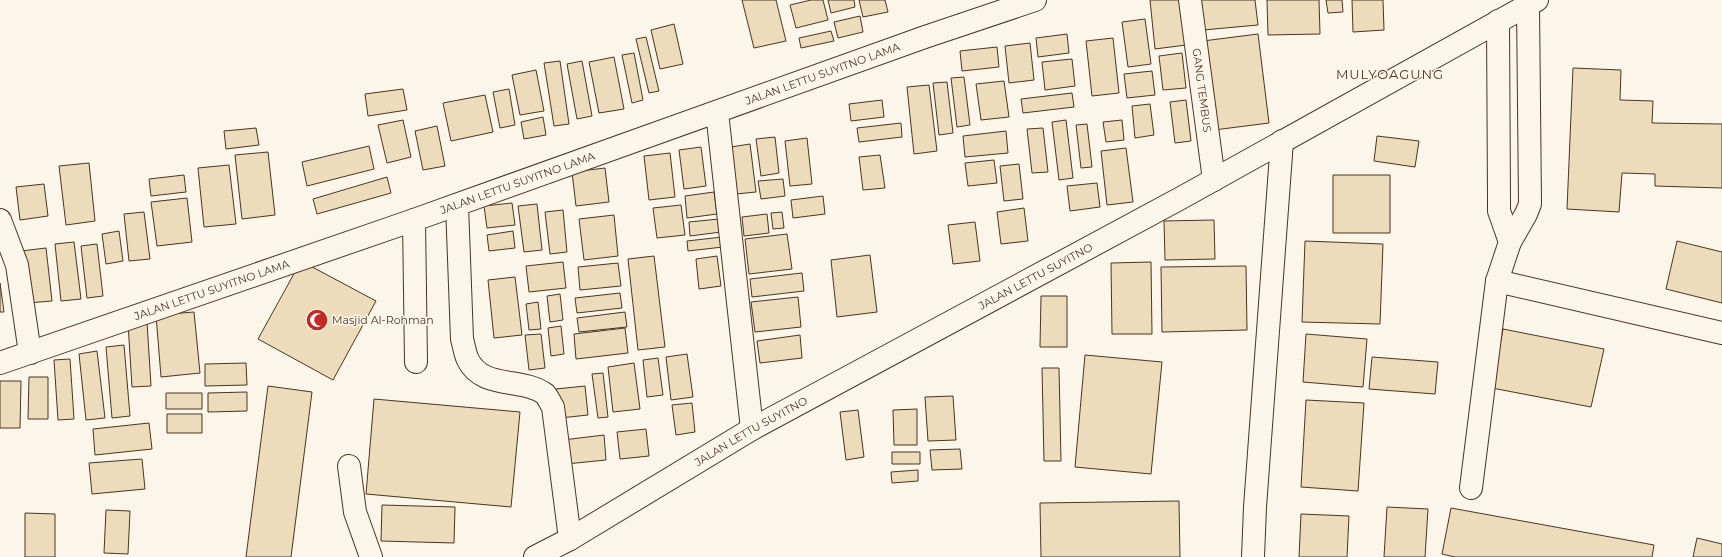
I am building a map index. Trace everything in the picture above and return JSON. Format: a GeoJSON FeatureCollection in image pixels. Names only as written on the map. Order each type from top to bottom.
{"type":"FeatureCollection","features":[{"type":"Feature","properties":{"kind":"main road","name":"JALAN LETTU SUYITNO LAMA"},"geometry":{"type":"LineString","coordinates":[[0,363],[457,205],[925,37],[1035,0]]}},
{"type":"Feature","properties":{"kind":"main road","name":"GANG TEMBUS"},"geometry":{"type":"LineString","coordinates":[[1190,0],[1214,180]]}},
{"type":"Feature","properties":{"kind":"main road"},"geometry":{"type":"LineString","coordinates":[[1471,488],[1497,281],[1510,242],[1530,204],[1533,3]]}},
{"type":"Feature","properties":{"kind":"main road","name":"JALAN LETTU SUYITNO"},"geometry":{"type":"LineString","coordinates":[[536,557],[570,539],[752,429],[1214,180],[1498,21],[1533,3]]}},
{"type":"Feature","properties":{"kind":"main road"},"geometry":{"type":"LineString","coordinates":[[1498,21],[1498,200],[1499,211],[1510,242]]}},
{"type":"Feature","properties":{"kind":"main road"},"geometry":{"type":"LineString","coordinates":[[717,112],[752,429]]}},
{"type":"Feature","properties":{"kind":"main road"},"geometry":{"type":"LineString","coordinates":[[1253,557],[1255,507],[1282,142]]}},
{"type":"Feature","properties":{"kind":"main road"},"geometry":{"type":"LineString","coordinates":[[457,205],[462,339],[468,360],[479,374],[501,382],[530,387],[546,395],[553,407],[570,539]]}},
{"type":"Feature","properties":{"kind":"main road"},"geometry":{"type":"LineString","coordinates":[[0,220],[17,265],[30,353]]}},
{"type":"Feature","properties":{"kind":"main road"},"geometry":{"type":"LineString","coordinates":[[414,220],[416,362]]}},
{"type":"Feature","properties":{"kind":"main road"},"geometry":{"type":"LineString","coordinates":[[1497,281],[1722,333]]}},
{"type":"Feature","properties":{"kind":"main road"},"geometry":{"type":"LineString","coordinates":[[349,466],[356,512],[371,557]]}},
{"type":"Feature","properties":{"kind":"building"},"geometry":{"type":"Polygon","coordinates":[[[742,0],[776,0],[786,41],[754,48],[742,0]]]}},
{"type":"Feature","properties":{"kind":"building"},"geometry":{"type":"Polygon","coordinates":[[[811,0],[823,0],[828,20],[796,28],[790,5],[811,0]]]}},
{"type":"Feature","properties":{"kind":"building"},"geometry":{"type":"Polygon","coordinates":[[[828,0],[854,0],[855,7],[831,13],[828,0]]]}},
{"type":"Feature","properties":{"kind":"building"},"geometry":{"type":"Polygon","coordinates":[[[859,0],[885,0],[888,12],[863,17],[859,0]]]}},
{"type":"Feature","properties":{"kind":"building"},"geometry":{"type":"Polygon","coordinates":[[[1150,0],[1181,0],[1186,45],[1155,49],[1150,0]]]}},
{"type":"Feature","properties":{"kind":"building"},"geometry":{"type":"Polygon","coordinates":[[[1200,0],[1255,0],[1258,25],[1203,30],[1200,0]]]}},
{"type":"Feature","properties":{"kind":"building"},"geometry":{"type":"Polygon","coordinates":[[[1267,0],[1319,0],[1320,34],[1268,35],[1267,0]]]}},
{"type":"Feature","properties":{"kind":"building"},"geometry":{"type":"Polygon","coordinates":[[[1326,0],[1342,0],[1343,12],[1328,13],[1326,0]]]}},
{"type":"Feature","properties":{"kind":"building"},"geometry":{"type":"Polygon","coordinates":[[[1352,0],[1383,0],[1384,30],[1353,32],[1352,0]]]}},
{"type":"Feature","properties":{"kind":"building"},"geometry":{"type":"Polygon","coordinates":[[[860,16],[863,32],[838,38],[834,22],[860,16]]]}},
{"type":"Feature","properties":{"kind":"building"},"geometry":{"type":"Polygon","coordinates":[[[1145,19],[1151,64],[1128,67],[1122,22],[1145,19]]]}},
{"type":"Feature","properties":{"kind":"building"},"geometry":{"type":"Polygon","coordinates":[[[674,24],[683,64],[660,69],[651,30],[674,24]]]}},
{"type":"Feature","properties":{"kind":"building"},"geometry":{"type":"Polygon","coordinates":[[[831,31],[834,41],[801,48],[799,38],[831,31]]]}},
{"type":"Feature","properties":{"kind":"building"},"geometry":{"type":"Polygon","coordinates":[[[1067,34],[1069,53],[1038,57],[1036,38],[1067,34]]]}},
{"type":"Feature","properties":{"kind":"building"},"geometry":{"type":"Polygon","coordinates":[[[1258,34],[1269,123],[1214,130],[1203,41],[1258,34]]]}},
{"type":"Feature","properties":{"kind":"building"},"geometry":{"type":"Polygon","coordinates":[[[646,37],[659,91],[649,93],[636,39],[646,37]]]}},
{"type":"Feature","properties":{"kind":"building"},"geometry":{"type":"Polygon","coordinates":[[[1113,38],[1119,93],[1092,96],[1086,41],[1113,38]]]}},
{"type":"Feature","properties":{"kind":"building"},"geometry":{"type":"Polygon","coordinates":[[[1030,43],[1034,80],[1009,83],[1005,46],[1030,43]]]}},
{"type":"Feature","properties":{"kind":"building"},"geometry":{"type":"Polygon","coordinates":[[[997,47],[999,67],[962,71],[960,51],[997,47]]]}},
{"type":"Feature","properties":{"kind":"building"},"geometry":{"type":"Polygon","coordinates":[[[634,53],[643,100],[632,103],[622,55],[634,53]]]}},
{"type":"Feature","properties":{"kind":"building"},"geometry":{"type":"Polygon","coordinates":[[[1182,53],[1186,88],[1163,90],[1159,56],[1182,53]]]}},
{"type":"Feature","properties":{"kind":"building"},"geometry":{"type":"Polygon","coordinates":[[[614,57],[624,109],[599,113],[589,62],[614,57]]]}},
{"type":"Feature","properties":{"kind":"building"},"geometry":{"type":"Polygon","coordinates":[[[1072,59],[1075,86],[1045,90],[1042,62],[1072,59]]]}},
{"type":"Feature","properties":{"kind":"building"},"geometry":{"type":"Polygon","coordinates":[[[560,61],[569,124],[554,126],[544,63],[560,61]]]}},
{"type":"Feature","properties":{"kind":"building"},"geometry":{"type":"Polygon","coordinates":[[[582,61],[592,116],[577,119],[567,64],[582,61]]]}},
{"type":"Feature","properties":{"kind":"building"},"geometry":{"type":"Polygon","coordinates":[[[1573,68],[1621,70],[1620,100],[1653,101],[1652,123],[1722,124],[1722,188],[1655,186],[1655,174],[1622,173],[1619,212],[1567,209],[1573,68]]]}},
{"type":"Feature","properties":{"kind":"building"},"geometry":{"type":"Polygon","coordinates":[[[536,70],[544,111],[520,115],[512,75],[536,70]]]}},
{"type":"Feature","properties":{"kind":"building"},"geometry":{"type":"Polygon","coordinates":[[[1152,71],[1155,95],[1127,98],[1124,74],[1152,71]]]}},
{"type":"Feature","properties":{"kind":"building"},"geometry":{"type":"Polygon","coordinates":[[[964,77],[970,125],[957,127],[951,78],[964,77]]]}},
{"type":"Feature","properties":{"kind":"building"},"geometry":{"type":"Polygon","coordinates":[[[1004,81],[1009,117],[981,120],[976,84],[1004,81]]]}},
{"type":"Feature","properties":{"kind":"building"},"geometry":{"type":"Polygon","coordinates":[[[947,82],[953,133],[939,135],[933,83],[947,82]]]}},
{"type":"Feature","properties":{"kind":"building"},"geometry":{"type":"Polygon","coordinates":[[[929,85],[937,151],[914,154],[907,87],[929,85]]]}},
{"type":"Feature","properties":{"kind":"building"},"geometry":{"type":"Polygon","coordinates":[[[403,89],[407,110],[368,116],[365,94],[403,89]]]}},
{"type":"Feature","properties":{"kind":"building"},"geometry":{"type":"Polygon","coordinates":[[[509,89],[515,125],[500,128],[493,92],[509,89]]]}},
{"type":"Feature","properties":{"kind":"building"},"geometry":{"type":"Polygon","coordinates":[[[1072,93],[1074,107],[1023,113],[1021,99],[1072,93]]]}},
{"type":"Feature","properties":{"kind":"building"},"geometry":{"type":"Polygon","coordinates":[[[485,95],[493,132],[451,141],[443,103],[485,95]]]}},
{"type":"Feature","properties":{"kind":"building"},"geometry":{"type":"Polygon","coordinates":[[[882,100],[884,117],[851,121],[849,104],[882,100]]]}},
{"type":"Feature","properties":{"kind":"building"},"geometry":{"type":"Polygon","coordinates":[[[1186,100],[1191,141],[1175,143],[1170,102],[1186,100]]]}},
{"type":"Feature","properties":{"kind":"building"},"geometry":{"type":"Polygon","coordinates":[[[1150,104],[1154,135],[1135,138],[1132,106],[1150,104]]]}},
{"type":"Feature","properties":{"kind":"building"},"geometry":{"type":"Polygon","coordinates":[[[543,117],[546,135],[524,139],[521,122],[543,117]]]}},
{"type":"Feature","properties":{"kind":"building"},"geometry":{"type":"Polygon","coordinates":[[[403,120],[411,157],[387,163],[378,125],[403,120]]]}},
{"type":"Feature","properties":{"kind":"building"},"geometry":{"type":"Polygon","coordinates":[[[1066,120],[1073,178],[1059,180],[1052,122],[1066,120]]]}},
{"type":"Feature","properties":{"kind":"building"},"geometry":{"type":"Polygon","coordinates":[[[1122,120],[1124,140],[1106,142],[1103,122],[1122,120]]]}},
{"type":"Feature","properties":{"kind":"building"},"geometry":{"type":"Polygon","coordinates":[[[901,123],[902,137],[859,142],[857,128],[901,123]]]}},
{"type":"Feature","properties":{"kind":"building"},"geometry":{"type":"Polygon","coordinates":[[[1087,124],[1092,167],[1081,168],[1076,125],[1087,124]]]}},
{"type":"Feature","properties":{"kind":"building"},"geometry":{"type":"Polygon","coordinates":[[[437,126],[445,166],[423,170],[415,131],[437,126]]]}},
{"type":"Feature","properties":{"kind":"building"},"geometry":{"type":"Polygon","coordinates":[[[256,128],[259,145],[226,149],[224,131],[256,128]]]}},
{"type":"Feature","properties":{"kind":"building"},"geometry":{"type":"Polygon","coordinates":[[[1043,128],[1048,172],[1032,173],[1027,129],[1043,128]]]}},
{"type":"Feature","properties":{"kind":"building"},"geometry":{"type":"Polygon","coordinates":[[[1006,131],[1008,153],[965,157],[963,136],[1006,131]]]}},
{"type":"Feature","properties":{"kind":"building"},"geometry":{"type":"Polygon","coordinates":[[[1377,136],[1419,141],[1415,167],[1374,161],[1377,136]]]}},
{"type":"Feature","properties":{"kind":"building"},"geometry":{"type":"Polygon","coordinates":[[[775,137],[779,173],[761,176],[756,139],[775,137]]]}},
{"type":"Feature","properties":{"kind":"building"},"geometry":{"type":"Polygon","coordinates":[[[807,138],[812,184],[790,186],[785,141],[807,138]]]}},
{"type":"Feature","properties":{"kind":"building"},"geometry":{"type":"Polygon","coordinates":[[[750,144],[756,192],[736,194],[731,147],[750,144]]]}},
{"type":"Feature","properties":{"kind":"building"},"geometry":{"type":"Polygon","coordinates":[[[369,146],[374,169],[307,186],[302,162],[369,146]]]}},
{"type":"Feature","properties":{"kind":"building"},"geometry":{"type":"Polygon","coordinates":[[[701,147],[706,186],[684,189],[679,150],[701,147]]]}},
{"type":"Feature","properties":{"kind":"building"},"geometry":{"type":"Polygon","coordinates":[[[1126,148],[1133,202],[1107,205],[1101,151],[1126,148]]]}},
{"type":"Feature","properties":{"kind":"building"},"geometry":{"type":"Polygon","coordinates":[[[268,152],[275,215],[242,219],[235,155],[268,152]]]}},
{"type":"Feature","properties":{"kind":"building"},"geometry":{"type":"Polygon","coordinates":[[[670,153],[675,197],[649,200],[644,156],[670,153]]]}},
{"type":"Feature","properties":{"kind":"building"},"geometry":{"type":"Polygon","coordinates":[[[880,155],[885,188],[863,190],[859,157],[880,155]]]}},
{"type":"Feature","properties":{"kind":"building"},"geometry":{"type":"Polygon","coordinates":[[[994,160],[997,183],[968,186],[965,163],[994,160]]]}},
{"type":"Feature","properties":{"kind":"building"},"geometry":{"type":"Polygon","coordinates":[[[89,163],[95,221],[66,225],[59,166],[89,163]]]}},
{"type":"Feature","properties":{"kind":"building"},"geometry":{"type":"Polygon","coordinates":[[[1019,164],[1023,199],[1004,201],[1000,166],[1019,164]]]}},
{"type":"Feature","properties":{"kind":"building"},"geometry":{"type":"Polygon","coordinates":[[[229,165],[236,224],[204,227],[198,168],[229,165]]]}},
{"type":"Feature","properties":{"kind":"building"},"geometry":{"type":"Polygon","coordinates":[[[605,168],[609,202],[576,206],[572,172],[605,168]]]}},
{"type":"Feature","properties":{"kind":"building"},"geometry":{"type":"Polygon","coordinates":[[[184,175],[186,192],[151,196],[149,179],[184,175]]]}},
{"type":"Feature","properties":{"kind":"building"},"geometry":{"type":"Polygon","coordinates":[[[1333,175],[1390,175],[1390,233],[1333,233],[1333,175]]]}},
{"type":"Feature","properties":{"kind":"building"},"geometry":{"type":"Polygon","coordinates":[[[387,177],[391,193],[317,214],[313,199],[387,177]]]}},
{"type":"Feature","properties":{"kind":"building"},"geometry":{"type":"Polygon","coordinates":[[[783,179],[785,196],[761,199],[758,181],[783,179]]]}},
{"type":"Feature","properties":{"kind":"building"},"geometry":{"type":"Polygon","coordinates":[[[1097,183],[1100,207],[1070,211],[1067,186],[1097,183]]]}},
{"type":"Feature","properties":{"kind":"building"},"geometry":{"type":"Polygon","coordinates":[[[44,184],[48,216],[20,220],[16,187],[44,184]]]}},
{"type":"Feature","properties":{"kind":"building"},"geometry":{"type":"Polygon","coordinates":[[[714,192],[717,214],[687,218],[685,196],[714,192]]]}},
{"type":"Feature","properties":{"kind":"building"},"geometry":{"type":"Polygon","coordinates":[[[823,196],[825,214],[793,218],[791,200],[823,196]]]}},
{"type":"Feature","properties":{"kind":"building"},"geometry":{"type":"Polygon","coordinates":[[[187,198],[192,242],[157,246],[151,202],[187,198]]]}},
{"type":"Feature","properties":{"kind":"building"},"geometry":{"type":"Polygon","coordinates":[[[512,203],[515,225],[487,228],[484,206],[512,203]]]}},
{"type":"Feature","properties":{"kind":"building"},"geometry":{"type":"Polygon","coordinates":[[[537,204],[542,250],[524,252],[518,206],[537,204]]]}},
{"type":"Feature","properties":{"kind":"building"},"geometry":{"type":"Polygon","coordinates":[[[681,205],[685,235],[657,238],[653,208],[681,205]]]}},
{"type":"Feature","properties":{"kind":"building"},"geometry":{"type":"Polygon","coordinates":[[[1024,208],[1028,241],[1001,244],[997,212],[1024,208]]]}},
{"type":"Feature","properties":{"kind":"building"},"geometry":{"type":"Polygon","coordinates":[[[563,210],[567,252],[550,254],[545,212],[563,210]]]}},
{"type":"Feature","properties":{"kind":"building"},"geometry":{"type":"Polygon","coordinates":[[[144,212],[150,259],[129,261],[124,214],[144,212]]]}},
{"type":"Feature","properties":{"kind":"building"},"geometry":{"type":"Polygon","coordinates":[[[782,212],[784,228],[773,229],[771,213],[782,212]]]}},
{"type":"Feature","properties":{"kind":"building"},"geometry":{"type":"Polygon","coordinates":[[[767,214],[769,233],[744,236],[742,217],[767,214]]]}},
{"type":"Feature","properties":{"kind":"building"},"geometry":{"type":"Polygon","coordinates":[[[614,215],[618,256],[584,260],[579,219],[614,215]]]}},
{"type":"Feature","properties":{"kind":"building"},"geometry":{"type":"Polygon","coordinates":[[[719,219],[721,232],[690,236],[689,222],[719,219]]]}},
{"type":"Feature","properties":{"kind":"building"},"geometry":{"type":"Polygon","coordinates":[[[1214,220],[1215,259],[1165,260],[1164,221],[1214,220]]]}},
{"type":"Feature","properties":{"kind":"building"},"geometry":{"type":"Polygon","coordinates":[[[975,222],[980,261],[953,264],[948,225],[975,222]]]}},
{"type":"Feature","properties":{"kind":"building"},"geometry":{"type":"Polygon","coordinates":[[[119,231],[123,261],[106,264],[102,234],[119,231]]]}},
{"type":"Feature","properties":{"kind":"building"},"geometry":{"type":"Polygon","coordinates":[[[513,231],[515,248],[489,251],[487,235],[513,231]]]}},
{"type":"Feature","properties":{"kind":"building"},"geometry":{"type":"Polygon","coordinates":[[[787,234],[792,269],[749,274],[745,239],[787,234]]]}},
{"type":"Feature","properties":{"kind":"building"},"geometry":{"type":"Polygon","coordinates":[[[722,237],[723,247],[688,251],[687,241],[722,237]]]}},
{"type":"Feature","properties":{"kind":"building"},"geometry":{"type":"Polygon","coordinates":[[[1305,241],[1383,244],[1380,324],[1302,322],[1305,241]]]}},
{"type":"Feature","properties":{"kind":"building"},"geometry":{"type":"Polygon","coordinates":[[[1677,241],[1722,252],[1722,303],[1666,289],[1677,241]]]}},
{"type":"Feature","properties":{"kind":"building"},"geometry":{"type":"Polygon","coordinates":[[[74,242],[81,299],[61,301],[55,244],[74,242]]]}},
{"type":"Feature","properties":{"kind":"building"},"geometry":{"type":"Polygon","coordinates":[[[97,244],[103,296],[87,298],[81,246],[97,244]]]}},
{"type":"Feature","properties":{"kind":"building"},"geometry":{"type":"Polygon","coordinates":[[[46,248],[52,301],[27,303],[21,251],[46,248]]]}},
{"type":"Feature","properties":{"kind":"building"},"geometry":{"type":"Polygon","coordinates":[[[870,255],[877,312],[837,317],[831,260],[870,255]]]}},
{"type":"Feature","properties":{"kind":"building"},"geometry":{"type":"Polygon","coordinates":[[[654,256],[665,347],[638,350],[628,259],[654,256]]]}},
{"type":"Feature","properties":{"kind":"building"},"geometry":{"type":"Polygon","coordinates":[[[717,256],[721,286],[699,289],[696,259],[717,256]]]}},
{"type":"Feature","properties":{"kind":"building","name":"Masjid Al-Rohman"},"geometry":{"type":"Polygon","coordinates":[[[301,261],[376,301],[333,380],[258,339],[301,261]]]}},
{"type":"Feature","properties":{"kind":"building"},"geometry":{"type":"Polygon","coordinates":[[[563,262],[566,288],[529,292],[526,266],[563,262]]]}},
{"type":"Feature","properties":{"kind":"building"},"geometry":{"type":"Polygon","coordinates":[[[1151,262],[1152,334],[1112,334],[1111,263],[1151,262]]]}},
{"type":"Feature","properties":{"kind":"building"},"geometry":{"type":"Polygon","coordinates":[[[618,263],[621,286],[580,290],[578,267],[618,263]]]}},
{"type":"Feature","properties":{"kind":"building"},"geometry":{"type":"Polygon","coordinates":[[[1246,266],[1247,330],[1162,332],[1161,267],[1246,266]]]}},
{"type":"Feature","properties":{"kind":"building"},"geometry":{"type":"Polygon","coordinates":[[[802,273],[804,291],[752,297],[750,279],[802,273]]]}},
{"type":"Feature","properties":{"kind":"building"},"geometry":{"type":"Polygon","coordinates":[[[515,277],[522,335],[494,338],[488,280],[515,277]]]}},
{"type":"Feature","properties":{"kind":"building"},"geometry":{"type":"Polygon","coordinates":[[[0,283],[4,312],[0,312],[0,283]]]}},
{"type":"Feature","properties":{"kind":"building"},"geometry":{"type":"Polygon","coordinates":[[[620,293],[622,308],[577,313],[575,298],[620,293]]]}},
{"type":"Feature","properties":{"kind":"building"},"geometry":{"type":"Polygon","coordinates":[[[560,294],[563,320],[550,322],[547,296],[560,294]]]}},
{"type":"Feature","properties":{"kind":"building"},"geometry":{"type":"Polygon","coordinates":[[[1041,296],[1067,296],[1067,347],[1040,347],[1041,296]]]}},
{"type":"Feature","properties":{"kind":"building"},"geometry":{"type":"Polygon","coordinates":[[[798,297],[801,327],[755,332],[751,302],[798,297]]]}},
{"type":"Feature","properties":{"kind":"building"},"geometry":{"type":"Polygon","coordinates":[[[538,302],[541,329],[529,330],[526,304],[538,302]]]}},
{"type":"Feature","properties":{"kind":"building"},"geometry":{"type":"Polygon","coordinates":[[[194,312],[200,373],[161,377],[156,315],[194,312]]]}},
{"type":"Feature","properties":{"kind":"building"},"geometry":{"type":"Polygon","coordinates":[[[625,312],[627,327],[579,332],[577,318],[625,312]]]}},
{"type":"Feature","properties":{"kind":"building"},"geometry":{"type":"Polygon","coordinates":[[[147,322],[151,386],[132,387],[128,323],[147,322]]]}},
{"type":"Feature","properties":{"kind":"building"},"geometry":{"type":"Polygon","coordinates":[[[561,326],[564,354],[551,356],[548,328],[561,326]]]}},
{"type":"Feature","properties":{"kind":"building"},"geometry":{"type":"Polygon","coordinates":[[[625,328],[628,353],[576,359],[574,334],[625,328]]]}},
{"type":"Feature","properties":{"kind":"building"},"geometry":{"type":"Polygon","coordinates":[[[1503,329],[1604,349],[1591,407],[1492,388],[1503,329]]]}},
{"type":"Feature","properties":{"kind":"building"},"geometry":{"type":"Polygon","coordinates":[[[541,334],[545,368],[529,370],[525,335],[541,334]]]}},
{"type":"Feature","properties":{"kind":"building"},"geometry":{"type":"Polygon","coordinates":[[[1306,334],[1367,339],[1363,387],[1303,382],[1306,334]]]}},
{"type":"Feature","properties":{"kind":"building"},"geometry":{"type":"Polygon","coordinates":[[[800,335],[802,358],[760,363],[757,341],[800,335]]]}},
{"type":"Feature","properties":{"kind":"building"},"geometry":{"type":"Polygon","coordinates":[[[124,345],[130,416],[112,418],[106,347],[124,345]]]}},
{"type":"Feature","properties":{"kind":"building"},"geometry":{"type":"Polygon","coordinates":[[[97,351],[105,418],[86,420],[79,354],[97,351]]]}},
{"type":"Feature","properties":{"kind":"building"},"geometry":{"type":"Polygon","coordinates":[[[687,354],[693,397],[671,400],[666,357],[687,354]]]}},
{"type":"Feature","properties":{"kind":"building"},"geometry":{"type":"Polygon","coordinates":[[[1085,355],[1162,362],[1151,474],[1075,467],[1085,355]]]}},
{"type":"Feature","properties":{"kind":"building"},"geometry":{"type":"Polygon","coordinates":[[[1372,357],[1438,362],[1435,394],[1369,389],[1372,357]]]}},
{"type":"Feature","properties":{"kind":"building"},"geometry":{"type":"Polygon","coordinates":[[[658,358],[663,395],[647,397],[643,360],[658,358]]]}},
{"type":"Feature","properties":{"kind":"building"},"geometry":{"type":"Polygon","coordinates":[[[70,359],[74,419],[58,420],[54,360],[70,359]]]}},
{"type":"Feature","properties":{"kind":"building"},"geometry":{"type":"Polygon","coordinates":[[[246,363],[247,385],[205,386],[205,364],[246,363]]]}},
{"type":"Feature","properties":{"kind":"building"},"geometry":{"type":"Polygon","coordinates":[[[634,363],[640,409],[613,412],[608,367],[634,363]]]}},
{"type":"Feature","properties":{"kind":"building"},"geometry":{"type":"Polygon","coordinates":[[[1042,368],[1059,368],[1061,461],[1044,461],[1042,368]]]}},
{"type":"Feature","properties":{"kind":"building"},"geometry":{"type":"Polygon","coordinates":[[[603,373],[608,417],[598,418],[592,374],[603,373]]]}},
{"type":"Feature","properties":{"kind":"building"},"geometry":{"type":"Polygon","coordinates":[[[29,377],[48,377],[48,419],[28,419],[29,377]]]}},
{"type":"Feature","properties":{"kind":"building"},"geometry":{"type":"Polygon","coordinates":[[[0,381],[21,381],[20,428],[0,428],[0,381]]]}},
{"type":"Feature","properties":{"kind":"building"},"geometry":{"type":"Polygon","coordinates":[[[268,386],[312,392],[291,557],[246,557],[268,386]]]}},
{"type":"Feature","properties":{"kind":"building"},"geometry":{"type":"Polygon","coordinates":[[[585,386],[588,415],[560,418],[556,389],[585,386]]]}},
{"type":"Feature","properties":{"kind":"building"},"geometry":{"type":"Polygon","coordinates":[[[247,392],[247,411],[208,412],[208,393],[247,392]]]}},
{"type":"Feature","properties":{"kind":"building"},"geometry":{"type":"Polygon","coordinates":[[[166,393],[202,393],[202,409],[166,409],[166,393]]]}},
{"type":"Feature","properties":{"kind":"building"},"geometry":{"type":"Polygon","coordinates":[[[953,396],[956,440],[928,441],[925,397],[953,396]]]}},
{"type":"Feature","properties":{"kind":"building"},"geometry":{"type":"Polygon","coordinates":[[[374,399],[520,412],[511,507],[366,494],[374,399]]]}},
{"type":"Feature","properties":{"kind":"building"},"geometry":{"type":"Polygon","coordinates":[[[1306,400],[1364,403],[1358,491],[1301,487],[1306,400]]]}},
{"type":"Feature","properties":{"kind":"building"},"geometry":{"type":"Polygon","coordinates":[[[692,403],[695,432],[676,435],[672,405],[692,403]]]}},
{"type":"Feature","properties":{"kind":"building"},"geometry":{"type":"Polygon","coordinates":[[[917,409],[917,445],[894,445],[893,410],[917,409]]]}},
{"type":"Feature","properties":{"kind":"building"},"geometry":{"type":"Polygon","coordinates":[[[858,410],[864,457],[846,460],[840,412],[858,410]]]}},
{"type":"Feature","properties":{"kind":"building"},"geometry":{"type":"Polygon","coordinates":[[[167,414],[202,414],[202,433],[167,433],[167,414]]]}},
{"type":"Feature","properties":{"kind":"building"},"geometry":{"type":"Polygon","coordinates":[[[149,423],[152,449],[95,455],[93,429],[149,423]]]}},
{"type":"Feature","properties":{"kind":"building"},"geometry":{"type":"Polygon","coordinates":[[[646,429],[649,456],[620,459],[617,432],[646,429]]]}},
{"type":"Feature","properties":{"kind":"building"},"geometry":{"type":"Polygon","coordinates":[[[604,435],[606,460],[566,464],[563,440],[604,435]]]}},
{"type":"Feature","properties":{"kind":"building"},"geometry":{"type":"Polygon","coordinates":[[[960,449],[962,469],[932,470],[930,450],[960,449]]]}},
{"type":"Feature","properties":{"kind":"building"},"geometry":{"type":"Polygon","coordinates":[[[892,452],[920,452],[920,464],[892,464],[892,452]]]}},
{"type":"Feature","properties":{"kind":"building"},"geometry":{"type":"Polygon","coordinates":[[[142,459],[145,489],[92,494],[89,463],[142,459]]]}},
{"type":"Feature","properties":{"kind":"building"},"geometry":{"type":"Polygon","coordinates":[[[918,470],[918,481],[892,483],[891,472],[918,470]]]}},
{"type":"Feature","properties":{"kind":"building"},"geometry":{"type":"Polygon","coordinates":[[[1179,501],[1180,557],[1041,557],[1040,503],[1179,501]]]}},
{"type":"Feature","properties":{"kind":"building"},"geometry":{"type":"Polygon","coordinates":[[[382,505],[455,507],[454,543],[381,541],[382,505]]]}},
{"type":"Feature","properties":{"kind":"building"},"geometry":{"type":"Polygon","coordinates":[[[1387,507],[1428,509],[1425,557],[1384,557],[1387,507]]]}},
{"type":"Feature","properties":{"kind":"building"},"geometry":{"type":"Polygon","coordinates":[[[1451,508],[1654,545],[1652,557],[1455,557],[1442,554],[1451,508]]]}},
{"type":"Feature","properties":{"kind":"building"},"geometry":{"type":"Polygon","coordinates":[[[106,510],[130,511],[128,554],[104,553],[106,510]]]}},
{"type":"Feature","properties":{"kind":"building"},"geometry":{"type":"Polygon","coordinates":[[[25,513],[55,514],[55,557],[25,557],[25,513]]]}},
{"type":"Feature","properties":{"kind":"building"},"geometry":{"type":"Polygon","coordinates":[[[1301,514],[1349,516],[1347,557],[1299,557],[1301,514]]]}},
{"type":"Feature","properties":{"kind":"building"},"geometry":{"type":"Polygon","coordinates":[[[1697,538],[1722,544],[1722,557],[1693,557],[1697,538]]]}},
{"type":"Feature","properties":{"kind":"place","name":"Masjid Al-Rohman"},"geometry":{"type":"Point","coordinates":[317,320]}},
{"type":"Feature","properties":{"kind":"district","name":"MULYOAGUNG"},"geometry":{"type":"Point","coordinates":[1390,74]}}]}
